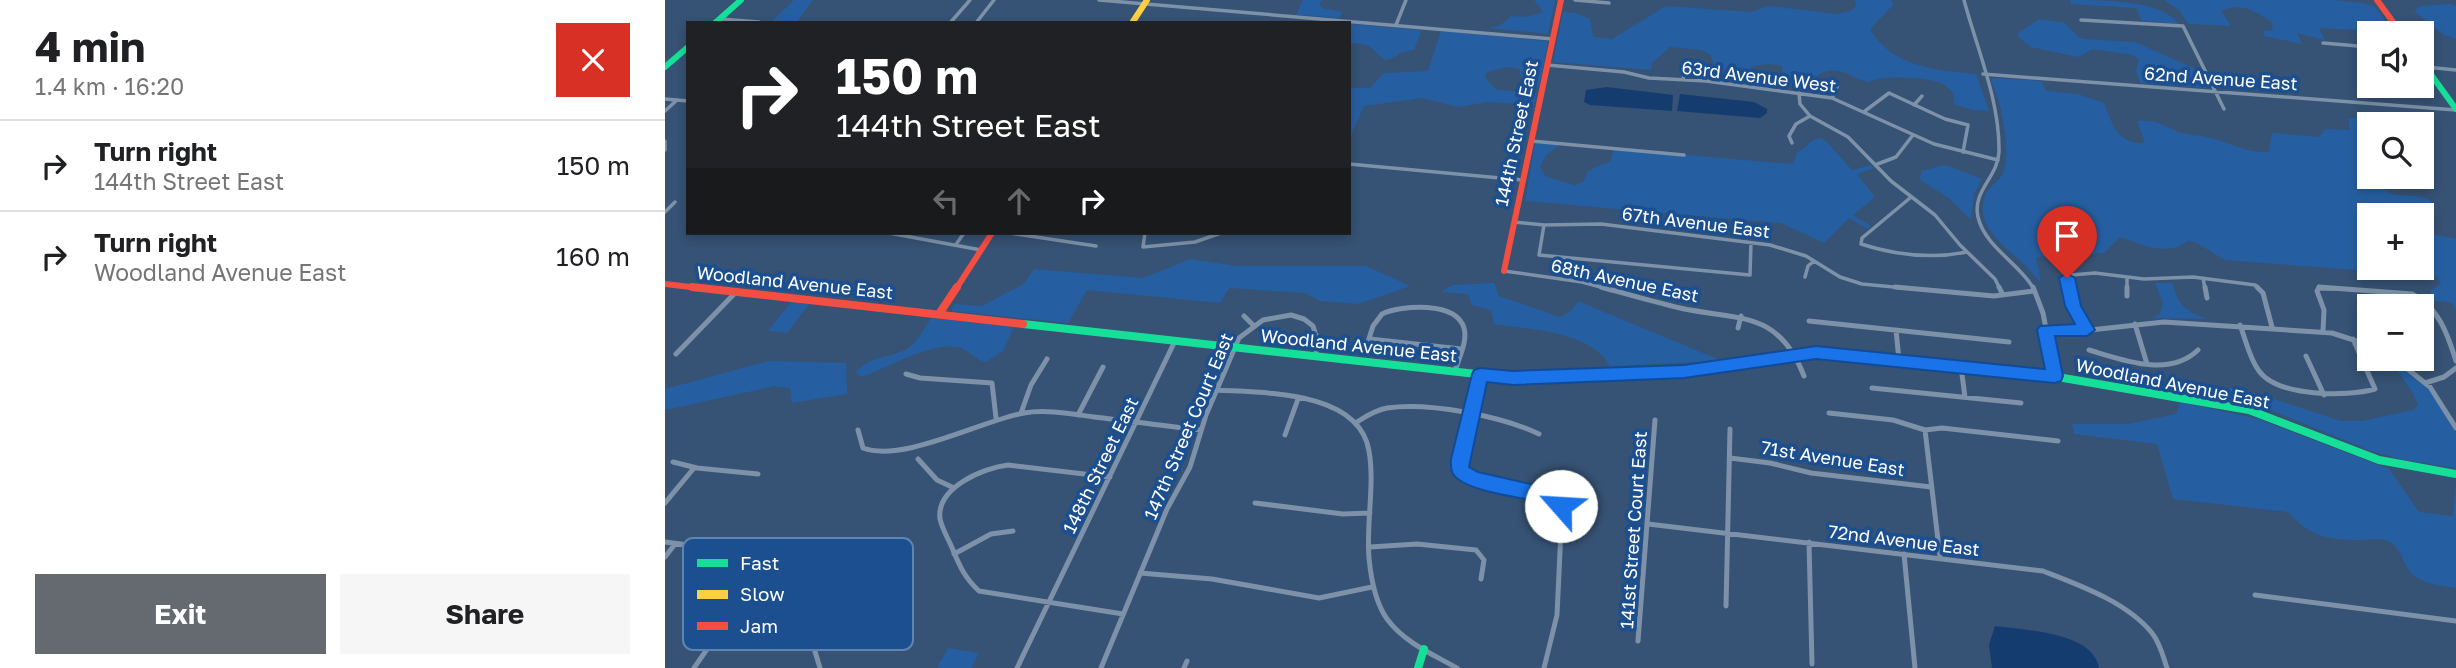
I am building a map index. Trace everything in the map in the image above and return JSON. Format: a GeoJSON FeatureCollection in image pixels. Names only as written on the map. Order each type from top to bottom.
{"type":"FeatureCollection","features":[{"type":"Feature","properties":{"kind":"street"},"geometry":{"type":"LineString","coordinates":[[717,21],[741,0]]}},
{"type":"Feature","properties":{"kind":"street"},"geometry":{"type":"LineString","coordinates":[[952,21],[970,0]]}},
{"type":"Feature","properties":{"kind":"street"},"geometry":{"type":"LineString","coordinates":[[978,21],[994,0]]}},
{"type":"Feature","properties":{"kind":"street"},"geometry":{"type":"LineString","coordinates":[[1099,0],[1553,38]]}},
{"type":"Feature","properties":{"kind":"street"},"geometry":{"type":"LineString","coordinates":[[1396,25],[1406,0]]}},
{"type":"Feature","properties":{"kind":"street","name":"144th Street East"},"geometry":{"type":"LineString","coordinates":[[1504,271],[1560,0]]}},
{"type":"Feature","properties":{"kind":"street"},"geometry":{"type":"LineString","coordinates":[[1575,0],[1609,2]]}},
{"type":"Feature","properties":{"kind":"street"},"geometry":{"type":"LineString","coordinates":[[1964,0],[1983,74],[1991,94],[1999,160],[1979,193],[1976,206],[1978,219],[1988,239],[2020,269],[2034,291],[2055,376]]}},
{"type":"Feature","properties":{"kind":"street"},"geometry":{"type":"LineString","coordinates":[[2377,0],[2392,21]]}},
{"type":"Feature","properties":{"kind":"street"},"geometry":{"type":"LineString","coordinates":[[1133,21],[1146,2]]}},
{"type":"Feature","properties":{"kind":"street"},"geometry":{"type":"LineString","coordinates":[[2081,20],[2183,26],[2224,109]]}},
{"type":"Feature","properties":{"kind":"street"},"geometry":{"type":"LineString","coordinates":[[2323,43],[2357,46]]}},
{"type":"Feature","properties":{"kind":"street"},"geometry":{"type":"LineString","coordinates":[[665,67],[686,49]]}},
{"type":"Feature","properties":{"kind":"street"},"geometry":{"type":"LineString","coordinates":[[1683,80],[1686,63]]}},
{"type":"Feature","properties":{"kind":"street","name":"63rd Avenue West"},"geometry":{"type":"LineString","coordinates":[[1547,65],[1832,98],[1913,135],[1963,152],[1999,160]]}},
{"type":"Feature","properties":{"kind":"street"},"geometry":{"type":"LineString","coordinates":[[2434,66],[2456,70]]}},
{"type":"Feature","properties":{"kind":"street","name":"62nd Avenue East"},"geometry":{"type":"LineString","coordinates":[[1983,74],[2456,109]]}},
{"type":"Feature","properties":{"kind":"street"},"geometry":{"type":"LineString","coordinates":[[2434,78],[2456,109]]}},
{"type":"Feature","properties":{"kind":"street"},"geometry":{"type":"LineString","coordinates":[[1832,98],[1837,87]]}},
{"type":"Feature","properties":{"kind":"street"},"geometry":{"type":"LineString","coordinates":[[1799,93],[1800,104],[1810,116],[1845,134],[1910,198],[1935,215],[1995,279],[2003,295]]}},
{"type":"Feature","properties":{"kind":"street"},"geometry":{"type":"LineString","coordinates":[[1865,111],[1889,93],[1968,125],[1963,152]]}},
{"type":"Feature","properties":{"kind":"street"},"geometry":{"type":"LineString","coordinates":[[1914,105],[1922,96]]}},
{"type":"Feature","properties":{"kind":"street"},"geometry":{"type":"LineString","coordinates":[[665,99],[686,101]]}},
{"type":"Feature","properties":{"kind":"street"},"geometry":{"type":"LineString","coordinates":[[665,111],[677,100]]}},
{"type":"Feature","properties":{"kind":"street"},"geometry":{"type":"LineString","coordinates":[[1792,143],[1789,136],[1791,130],[1810,116]]}},
{"type":"Feature","properties":{"kind":"street"},"geometry":{"type":"LineString","coordinates":[[1875,164],[1896,157],[1913,135]]}},
{"type":"Feature","properties":{"kind":"street"},"geometry":{"type":"LineString","coordinates":[[665,141],[665,150]]}},
{"type":"Feature","properties":{"kind":"street"},"geometry":{"type":"LineString","coordinates":[[1530,141],[1684,155]]}},
{"type":"Feature","properties":{"kind":"street"},"geometry":{"type":"LineString","coordinates":[[1351,164],[1522,180]]}},
{"type":"Feature","properties":{"kind":"street"},"geometry":{"type":"LineString","coordinates":[[1910,198],[1861,241],[1881,250],[1949,256],[1967,252]]}},
{"type":"Feature","properties":{"kind":"street"},"geometry":{"type":"LineString","coordinates":[[665,212],[675,202]]}},
{"type":"Feature","properties":{"kind":"street","name":"67th Avenue East"},"geometry":{"type":"LineString","coordinates":[[1513,221],[1544,225],[1601,224],[1781,248],[1814,261],[1840,277],[1862,284],[2003,295],[2034,291]]}},
{"type":"Feature","properties":{"kind":"street"},"geometry":{"type":"LineString","coordinates":[[1544,225],[1539,255],[1750,275],[1751,243]]}},
{"type":"Feature","properties":{"kind":"street"},"geometry":{"type":"LineString","coordinates":[[903,235],[957,243],[981,250]]}},
{"type":"Feature","properties":{"kind":"street"},"geometry":{"type":"LineString","coordinates":[[957,243],[963,235]]}},
{"type":"Feature","properties":{"kind":"street"},"geometry":{"type":"LineString","coordinates":[[939,314],[991,235]]}},
{"type":"Feature","properties":{"kind":"street"},"geometry":{"type":"LineString","coordinates":[[1022,235],[1096,246]]}},
{"type":"Feature","properties":{"kind":"street"},"geometry":{"type":"LineString","coordinates":[[1146,235],[1143,247],[1195,242],[1218,235]]}},
{"type":"Feature","properties":{"kind":"street"},"geometry":{"type":"LineString","coordinates":[[1805,277],[1808,266],[1814,261]]}},
{"type":"Feature","properties":{"kind":"street","name":"68th Avenue East"},"geometry":{"type":"LineString","coordinates":[[1504,271],[1582,282],[1681,308],[1741,316],[1770,328],[1796,355]]}},
{"type":"Feature","properties":{"kind":"street"},"geometry":{"type":"LineString","coordinates":[[2087,330],[2073,306],[2068,277],[2095,273],[2127,277],[2203,278],[2258,287],[2265,298],[2271,327]]}},
{"type":"Feature","properties":{"kind":"street"},"geometry":{"type":"LineString","coordinates":[[2127,277],[2127,296]]}},
{"type":"Feature","properties":{"kind":"street"},"geometry":{"type":"LineString","coordinates":[[2203,278],[2207,298]]}},
{"type":"Feature","properties":{"kind":"street","name":"Woodland Avenue East"},"geometry":{"type":"LineString","coordinates":[[665,284],[1513,378],[1684,371],[1829,353],[1961,366],[2055,376],[2249,410],[2379,460],[2456,474]]}},
{"type":"Feature","properties":{"kind":"street"},"geometry":{"type":"LineString","coordinates":[[2323,331],[2324,310],[2318,289],[2322,287],[2423,295],[2456,361]]}},
{"type":"Feature","properties":{"kind":"street"},"geometry":{"type":"LineString","coordinates":[[676,354],[737,292]]}},
{"type":"Feature","properties":{"kind":"street"},"geometry":{"type":"LineString","coordinates":[[1366,348],[1377,320],[1390,310],[1407,307],[1442,310],[1457,317],[1464,328],[1455,372]]}},
{"type":"Feature","properties":{"kind":"street"},"geometry":{"type":"LineString","coordinates":[[1252,325],[1271,316],[1290,315],[1303,318],[1316,329],[1319,339],[1316,356]]}},
{"type":"Feature","properties":{"kind":"street","name":"147th Street Court East"},"geometry":{"type":"LineString","coordinates":[[1101,668],[1167,509],[1190,467],[1201,430],[1234,347],[1252,325],[1244,316]]}},
{"type":"Feature","properties":{"kind":"street"},"geometry":{"type":"LineString","coordinates":[[1738,328],[1741,316]]}},
{"type":"Feature","properties":{"kind":"street"},"geometry":{"type":"LineString","coordinates":[[1809,321],[2009,341]]}},
{"type":"Feature","properties":{"kind":"street"},"geometry":{"type":"LineString","coordinates":[[2045,330],[2087,330],[2176,322],[2323,331],[2357,340]]}},
{"type":"Feature","properties":{"kind":"street"},"geometry":{"type":"LineString","coordinates":[[2135,324],[2147,365]]}},
{"type":"Feature","properties":{"kind":"street"},"geometry":{"type":"LineString","coordinates":[[2241,326],[2259,373],[2290,387],[2324,395],[2345,396],[2375,389],[2353,338]]}},
{"type":"Feature","properties":{"kind":"street"},"geometry":{"type":"LineString","coordinates":[[1896,330],[1899,360]]}},
{"type":"Feature","properties":{"kind":"street"},"geometry":{"type":"LineString","coordinates":[[1370,339],[1461,349]]}},
{"type":"Feature","properties":{"kind":"street","name":"148th Street East"},"geometry":{"type":"LineString","coordinates":[[1017,668],[1175,341]]}},
{"type":"Feature","properties":{"kind":"street"},"geometry":{"type":"LineString","coordinates":[[2089,350],[2147,365],[2181,363],[2190,359],[2198,350]]}},
{"type":"Feature","properties":{"kind":"street"},"geometry":{"type":"LineString","coordinates":[[1796,355],[1804,376]]}},
{"type":"Feature","properties":{"kind":"street"},"geometry":{"type":"LineString","coordinates":[[2306,356],[2324,395]]}},
{"type":"Feature","properties":{"kind":"street"},"geometry":{"type":"LineString","coordinates":[[1021,413],[1031,385],[1047,359]]}},
{"type":"Feature","properties":{"kind":"street"},"geometry":{"type":"LineString","coordinates":[[1961,366],[1965,397]]}},
{"type":"Feature","properties":{"kind":"street"},"geometry":{"type":"LineString","coordinates":[[1078,415],[1103,367]]}},
{"type":"Feature","properties":{"kind":"street"},"geometry":{"type":"LineString","coordinates":[[2425,383],[2444,377],[2456,368]]}},
{"type":"Feature","properties":{"kind":"street"},"geometry":{"type":"LineString","coordinates":[[2410,371],[2425,383],[2456,428]]}},
{"type":"Feature","properties":{"kind":"street"},"geometry":{"type":"LineString","coordinates":[[906,374],[992,383],[995,417]]}},
{"type":"Feature","properties":{"kind":"street"},"geometry":{"type":"LineString","coordinates":[[1480,374],[1460,459],[1460,471],[1466,476],[1550,496],[1560,501],[1561,576],[1551,652],[1544,668]]}},
{"type":"Feature","properties":{"kind":"street"},"geometry":{"type":"LineString","coordinates":[[1872,388],[2021,403]]}},
{"type":"Feature","properties":{"kind":"street"},"geometry":{"type":"LineString","coordinates":[[1216,390],[1334,406],[1357,422],[1369,449],[1372,587],[1377,603],[1389,622],[1402,635],[1457,668]]}},
{"type":"Feature","properties":{"kind":"street"},"geometry":{"type":"LineString","coordinates":[[1286,435],[1298,399]]}},
{"type":"Feature","properties":{"kind":"street"},"geometry":{"type":"LineString","coordinates":[[1357,422],[1373,412],[1393,407],[1510,421],[1539,435]]}},
{"type":"Feature","properties":{"kind":"street"},"geometry":{"type":"LineString","coordinates":[[858,430],[866,451],[884,453],[919,446],[995,417],[1021,413],[1078,415],[1201,430]]}},
{"type":"Feature","properties":{"kind":"street"},"geometry":{"type":"LineString","coordinates":[[1829,413],[1892,420],[1924,430],[1942,428],[2059,441]]}},
{"type":"Feature","properties":{"kind":"street","name":"141st Street Court East"},"geometry":{"type":"LineString","coordinates":[[1638,641],[1655,421]]}},
{"type":"Feature","properties":{"kind":"street"},"geometry":{"type":"LineString","coordinates":[[1726,606],[1730,429]]}},
{"type":"Feature","properties":{"kind":"street"},"geometry":{"type":"LineString","coordinates":[[1924,430],[1940,557]]}},
{"type":"Feature","properties":{"kind":"street","name":"71st Avenue East"},"geometry":{"type":"LineString","coordinates":[[1730,458],[1770,463],[1811,473],[1931,486]]}},
{"type":"Feature","properties":{"kind":"street"},"geometry":{"type":"LineString","coordinates":[[918,459],[937,480],[952,491]]}},
{"type":"Feature","properties":{"kind":"street"},"geometry":{"type":"LineString","coordinates":[[673,462],[758,474]]}},
{"type":"Feature","properties":{"kind":"street"},"geometry":{"type":"LineString","coordinates":[[1110,477],[1001,466],[978,472],[952,491],[941,510],[940,518],[965,578],[979,591],[1123,614]]}},
{"type":"Feature","properties":{"kind":"street"},"geometry":{"type":"LineString","coordinates":[[665,503],[694,467]]}},
{"type":"Feature","properties":{"kind":"street"},"geometry":{"type":"LineString","coordinates":[[1255,503],[1343,514],[1370,513]]}},
{"type":"Feature","properties":{"kind":"street","name":"72nd Avenue East"},"geometry":{"type":"LineString","coordinates":[[1648,524],[2043,571],[2082,588],[2144,623],[2156,639],[2167,668]]}},
{"type":"Feature","properties":{"kind":"street"},"geometry":{"type":"LineString","coordinates":[[954,554],[991,534],[1013,531]]}},
{"type":"Feature","properties":{"kind":"street"},"geometry":{"type":"LineString","coordinates":[[665,542],[683,545]]}},
{"type":"Feature","properties":{"kind":"street"},"geometry":{"type":"LineString","coordinates":[[1809,542],[1812,664]]}},
{"type":"Feature","properties":{"kind":"street"},"geometry":{"type":"LineString","coordinates":[[665,557],[676,544]]}},
{"type":"Feature","properties":{"kind":"street"},"geometry":{"type":"LineString","coordinates":[[1370,547],[1417,544],[1476,550],[1483,560],[1481,579]]}},
{"type":"Feature","properties":{"kind":"street"},"geometry":{"type":"LineString","coordinates":[[1904,554],[1915,668]]}},
{"type":"Feature","properties":{"kind":"street"},"geometry":{"type":"LineString","coordinates":[[1140,573],[1212,579],[1319,598],[1372,587]]}},
{"type":"Feature","properties":{"kind":"street"},"geometry":{"type":"LineString","coordinates":[[2255,594],[2456,621]]}},
{"type":"Feature","properties":{"kind":"street"},"geometry":{"type":"LineString","coordinates":[[1418,668],[1424,649]]}},
{"type":"Feature","properties":{"kind":"street"},"geometry":{"type":"LineString","coordinates":[[694,668],[706,650]]}},
{"type":"Feature","properties":{"kind":"street"},"geometry":{"type":"LineString","coordinates":[[814,650],[820,668]]}},
{"type":"Feature","properties":{"kind":"shaded area"},"geometry":{"type":"Polygon","coordinates":[[[794,0],[813,0],[797,21],[772,21],[794,0]]]}},
{"type":"Feature","properties":{"kind":"shaded area"},"geometry":{"type":"Polygon","coordinates":[[[1303,0],[1323,0],[1319,4],[1322,8],[1342,12],[1340,18],[1296,15],[1303,0]]]}},
{"type":"Feature","properties":{"kind":"shaded area"},"geometry":{"type":"Polygon","coordinates":[[[1534,0],[1555,0],[1548,34],[1488,28],[1499,26],[1512,16],[1525,17],[1543,12],[1534,0]]]}},
{"type":"Feature","properties":{"kind":"shaded area"},"geometry":{"type":"Polygon","coordinates":[[[1855,0],[1891,0],[1894,4],[1870,29],[1879,42],[1890,52],[1916,64],[1945,71],[1976,74],[1989,111],[1953,104],[1954,94],[1945,85],[1934,81],[1893,78],[1868,82],[1846,73],[1832,71],[1801,80],[1783,77],[1782,66],[1771,65],[1751,67],[1751,72],[1732,71],[1714,66],[1710,54],[1701,50],[1670,47],[1652,63],[1651,70],[1553,62],[1563,12],[1576,13],[1590,19],[1593,37],[1612,39],[1666,6],[1751,12],[1769,6],[1835,14],[1851,11],[1856,6],[1855,0]]]}},
{"type":"Feature","properties":{"kind":"shaded area"},"geometry":{"type":"Polygon","coordinates":[[[2070,0],[2115,1],[2146,6],[2171,16],[2179,24],[2142,21],[2136,8],[2071,4],[2070,0]]]}},
{"type":"Feature","properties":{"kind":"shaded area"},"geometry":{"type":"Polygon","coordinates":[[[2164,0],[2334,0],[2375,7],[2385,21],[2357,21],[2357,30],[2319,28],[2325,40],[2297,33],[2302,44],[2264,36],[2264,31],[2272,30],[2273,23],[2248,9],[2235,7],[2221,11],[2231,26],[2188,24],[2180,11],[2164,0]]]}},
{"type":"Feature","properties":{"kind":"shaded area"},"geometry":{"type":"Polygon","coordinates":[[[2420,6],[2456,6],[2456,39],[2442,34],[2434,27],[2434,21],[2426,21],[2414,11],[2420,6]]]}},
{"type":"Feature","properties":{"kind":"shaded area"},"geometry":{"type":"Polygon","coordinates":[[[2039,19],[2065,23],[2084,39],[2135,42],[2200,71],[2207,88],[2140,83],[2136,71],[2139,59],[2133,55],[2093,49],[2078,57],[2031,47],[2019,38],[2018,33],[2039,19]]]}},
{"type":"Feature","properties":{"kind":"shaded area"},"geometry":{"type":"Polygon","coordinates":[[[1351,24],[1421,32],[1414,50],[1393,58],[1385,60],[1368,46],[1351,43],[1351,24]]]}},
{"type":"Feature","properties":{"kind":"shaded area"},"geometry":{"type":"Polygon","coordinates":[[[1441,31],[1548,42],[1539,87],[1524,86],[1519,69],[1507,67],[1487,72],[1485,77],[1495,89],[1536,95],[1534,105],[1487,102],[1458,107],[1422,98],[1364,106],[1351,135],[1351,88],[1370,88],[1384,73],[1428,71],[1441,31]]]}},
{"type":"Feature","properties":{"kind":"shaded area"},"geometry":{"type":"Polygon","coordinates":[[[1993,78],[2041,81],[2046,91],[2078,94],[2104,103],[2117,132],[2128,141],[2136,143],[2145,143],[2137,121],[2150,121],[2181,133],[2214,139],[2245,149],[2269,152],[2272,133],[2319,137],[2325,129],[2350,130],[2348,118],[2357,118],[2357,189],[2383,189],[2389,193],[2422,197],[2433,203],[2357,203],[2357,270],[2225,260],[2195,242],[2188,241],[2178,247],[2166,249],[2148,247],[2120,237],[2104,253],[2036,257],[2041,282],[1994,236],[1984,217],[1985,196],[2002,175],[2006,155],[2004,128],[1991,81],[1993,78]]]}},
{"type":"Feature","properties":{"kind":"shaded area"},"geometry":{"type":"Polygon","coordinates":[[[1607,87],[1673,95],[1672,111],[1590,105],[1584,102],[1586,90],[1607,87]]]}},
{"type":"Feature","properties":{"kind":"shaded area"},"geometry":{"type":"Polygon","coordinates":[[[1680,94],[1754,102],[1767,109],[1767,113],[1760,118],[1677,111],[1680,94]]]}},
{"type":"Feature","properties":{"kind":"shaded area"},"geometry":{"type":"Polygon","coordinates":[[[1820,138],[1826,141],[1852,170],[1871,165],[1874,168],[1857,174],[1875,197],[1853,215],[1871,226],[1868,229],[1849,218],[1824,243],[1781,223],[1525,201],[1535,143],[1560,145],[1546,155],[1540,167],[1545,176],[1574,185],[1583,182],[1588,171],[1610,161],[1615,149],[1793,164],[1797,152],[1820,138]]]}},
{"type":"Feature","properties":{"kind":"shaded area"},"geometry":{"type":"Polygon","coordinates":[[[1945,165],[1982,179],[1974,194],[1971,220],[1950,199],[1920,180],[1921,171],[1945,165]]]}},
{"type":"Feature","properties":{"kind":"shaded area"},"geometry":{"type":"Polygon","coordinates":[[[2434,234],[2456,239],[2456,310],[2451,302],[2435,301],[2434,294],[2430,291],[2441,284],[2436,276],[2434,234]]]}},
{"type":"Feature","properties":{"kind":"shaded area"},"geometry":{"type":"Polygon","coordinates":[[[1191,259],[1236,266],[1366,266],[1410,286],[1358,304],[1320,301],[1305,293],[1229,288],[1220,303],[1087,290],[1068,323],[951,311],[955,304],[981,306],[1024,284],[1034,269],[1143,278],[1191,259]]]}},
{"type":"Feature","properties":{"kind":"shaded area"},"geometry":{"type":"Polygon","coordinates":[[[1494,283],[1499,296],[1560,317],[1571,311],[1578,301],[1722,361],[1610,366],[1601,354],[1574,338],[1541,330],[1494,324],[1491,310],[1472,305],[1468,294],[1441,292],[1452,285],[1494,283]]]}},
{"type":"Feature","properties":{"kind":"shaded area"},"geometry":{"type":"Polygon","coordinates":[[[2155,283],[2172,283],[2183,306],[2206,319],[2152,318],[2160,314],[2163,303],[2155,283]]]}},
{"type":"Feature","properties":{"kind":"shaded area"},"geometry":{"type":"Polygon","coordinates":[[[791,302],[809,304],[787,333],[768,331],[791,302]]]}},
{"type":"Feature","properties":{"kind":"shaded area"},"geometry":{"type":"Polygon","coordinates":[[[931,318],[1014,327],[1003,351],[986,362],[963,349],[939,347],[862,377],[855,373],[868,363],[911,346],[931,318]]]}},
{"type":"Feature","properties":{"kind":"shaded area"},"geometry":{"type":"Polygon","coordinates":[[[769,361],[846,363],[847,394],[792,403],[790,388],[775,386],[665,410],[665,389],[769,361]]]}},
{"type":"Feature","properties":{"kind":"shaded area"},"geometry":{"type":"Polygon","coordinates":[[[2398,371],[2410,372],[2430,391],[2446,414],[2456,434],[2456,468],[2404,460],[2371,451],[2256,404],[2175,389],[2240,388],[2341,421],[2362,421],[2413,410],[2418,404],[2398,371]]]}},
{"type":"Feature","properties":{"kind":"shaded area"},"geometry":{"type":"Polygon","coordinates":[[[2180,402],[2258,419],[2389,469],[2419,512],[2453,516],[2456,485],[2456,588],[2418,579],[2388,541],[2329,538],[2304,527],[2288,512],[2173,499],[2157,444],[2074,434],[2072,424],[2127,424],[2176,414],[2180,402]]]}},
{"type":"Feature","properties":{"kind":"shaded area"},"geometry":{"type":"Polygon","coordinates":[[[1995,626],[2072,640],[2094,656],[2099,668],[1992,668],[1989,645],[1995,626]]]}},
{"type":"Feature","properties":{"kind":"shaded area"},"geometry":{"type":"Polygon","coordinates":[[[948,648],[979,653],[971,668],[937,668],[948,648]]]}},
{"type":"Feature","properties":{"kind":"traffic: fast"},"geometry":{"type":"LineString","coordinates":[[717,21],[741,0]]}},
{"type":"Feature","properties":{"kind":"traffic: fast"},"geometry":{"type":"LineString","coordinates":[[665,67],[686,49]]}},
{"type":"Feature","properties":{"kind":"traffic: fast"},"geometry":{"type":"LineString","coordinates":[[2434,79],[2456,109]]}},
{"type":"Feature","properties":{"kind":"traffic: fast"},"geometry":{"type":"LineString","coordinates":[[1023,324],[1513,378],[1559,376]]}},
{"type":"Feature","properties":{"kind":"traffic: fast"},"geometry":{"type":"LineString","coordinates":[[1809,354],[2046,375],[2249,410],[2379,460],[2456,474]]}},
{"type":"Feature","properties":{"kind":"traffic: fast"},"geometry":{"type":"LineString","coordinates":[[1418,668],[1424,649]]}},
{"type":"Feature","properties":{"kind":"traffic: slow"},"geometry":{"type":"LineString","coordinates":[[1133,21],[1147,0]]}},
{"type":"Feature","properties":{"kind":"traffic: jam"},"geometry":{"type":"LineString","coordinates":[[1504,271],[1561,0]]}},
{"type":"Feature","properties":{"kind":"traffic: jam"},"geometry":{"type":"LineString","coordinates":[[2377,0],[2392,21]]}},
{"type":"Feature","properties":{"kind":"traffic: jam"},"geometry":{"type":"LineString","coordinates":[[939,314],[991,235]]}},
{"type":"Feature","properties":{"kind":"traffic: jam"},"geometry":{"type":"LineString","coordinates":[[665,284],[1023,324]]}},
{"type":"Feature","properties":{"kind":"traffic: jam"},"geometry":{"type":"LineString","coordinates":[[1559,376],[1684,371],[1809,354]]}},
{"type":"Feature","properties":{"kind":"route"},"geometry":{"type":"LineString","coordinates":[[1561,506],[1558,499],[1550,496],[1474,479],[1460,471],[1460,459],[1480,374],[1513,378],[1684,371],[1829,353],[2055,376],[2045,330],[2087,330],[2073,306],[2067,278]]}}]}
